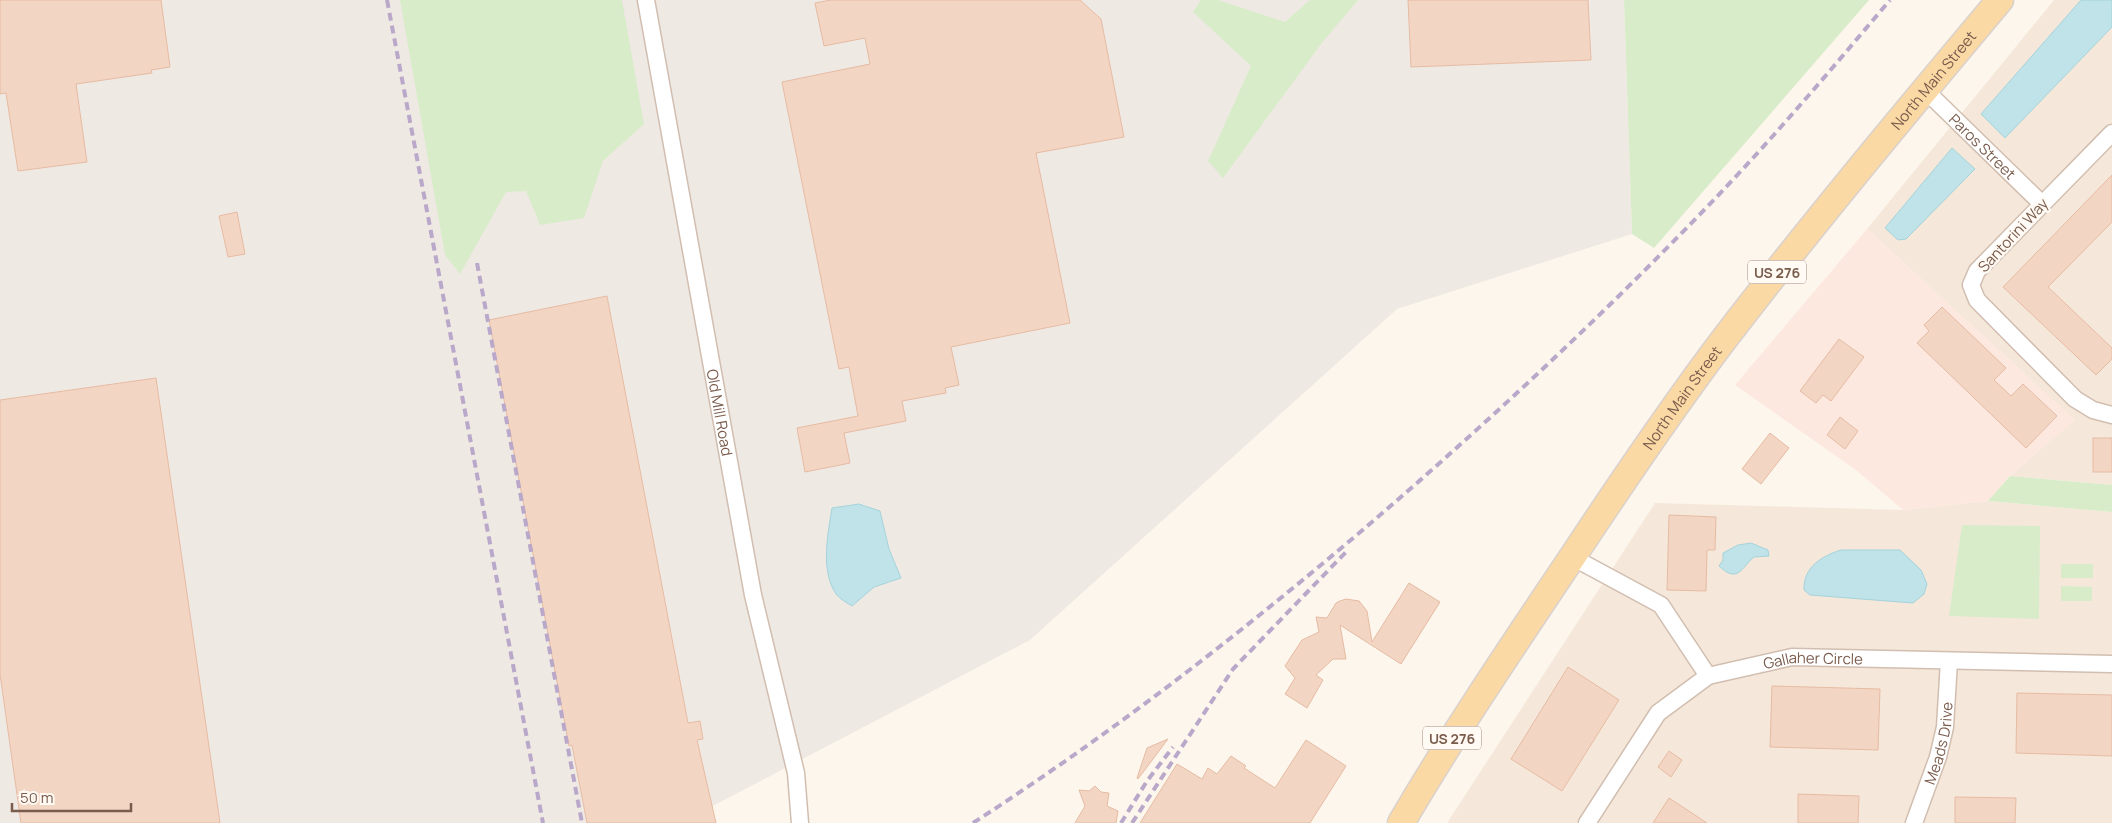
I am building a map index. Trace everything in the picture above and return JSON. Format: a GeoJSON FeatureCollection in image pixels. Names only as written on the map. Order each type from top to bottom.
{"type":"FeatureCollection","features":[{"type":"Feature","properties":{"kind":"main road","name":"North Main Street"},"geometry":{"type":"LineString","coordinates":[[1401,823],[1518,634],[1609,500],[1724,339],[1924,89],[2000,0]]}},
{"type":"Feature","properties":{"kind":"street","name":"Old Mill Road"},"geometry":{"type":"LineString","coordinates":[[646,0],[749,576],[796,773],[800,823]]}},
{"type":"Feature","properties":{"kind":"street","name":"Paros Street"},"geometry":{"type":"LineString","coordinates":[[1924,89],[2042,204]]}},
{"type":"Feature","properties":{"kind":"street","name":"Santorini Way"},"geometry":{"type":"LineString","coordinates":[[2112,133],[1977,271],[1971,285],[1976,300],[2074,399],[2092,410],[2112,415]]}},
{"type":"Feature","properties":{"kind":"street"},"geometry":{"type":"LineString","coordinates":[[1572,557],[1661,604],[1708,676]]}},
{"type":"Feature","properties":{"kind":"street","name":"Gallaher Circle"},"geometry":{"type":"LineString","coordinates":[[1587,823],[1658,713],[1708,676],[1792,657],[2112,664]]}},
{"type":"Feature","properties":{"kind":"street","name":"Meads Drive"},"geometry":{"type":"LineString","coordinates":[[1914,823],[1938,757],[1945,727],[1949,661]]}},
{"type":"Feature","properties":{"kind":"shaded area"},"geometry":{"type":"Polygon","coordinates":[[[0,0],[1624,0],[1632,234],[1397,309],[1030,640],[707,809],[707,823],[0,823],[0,0]]]}},
{"type":"Feature","properties":{"kind":"shaded area"},"geometry":{"type":"Polygon","coordinates":[[[2054,0],[2112,0],[2112,485],[2010,476],[2074,420],[1867,229],[2054,0]]]}},
{"type":"Feature","properties":{"kind":"shaded area"},"geometry":{"type":"Polygon","coordinates":[[[1867,229],[2075,420],[2010,476],[1988,501],[1903,510],[1856,470],[1735,385],[1867,229]]]}},
{"type":"Feature","properties":{"kind":"shaded area"},"geometry":{"type":"Polygon","coordinates":[[[1988,501],[2112,512],[2112,823],[1447,823],[1655,503],[1903,510],[1988,501]]]}},
{"type":"Feature","properties":{"kind":"green space"},"geometry":{"type":"Polygon","coordinates":[[[400,0],[622,0],[644,124],[603,161],[584,218],[540,225],[526,191],[506,192],[460,274],[445,255],[400,0]]]}},
{"type":"Feature","properties":{"kind":"green space"},"geometry":{"type":"Polygon","coordinates":[[[1201,0],[1218,0],[1285,22],[1310,0],[1358,0],[1321,44],[1223,178],[1208,161],[1251,66],[1193,12],[1201,0]]]}},
{"type":"Feature","properties":{"kind":"green space"},"geometry":{"type":"Polygon","coordinates":[[[1624,0],[1869,0],[1654,248],[1632,234],[1624,0]]]}},
{"type":"Feature","properties":{"kind":"green space"},"geometry":{"type":"Polygon","coordinates":[[[2010,476],[2112,485],[2112,512],[1988,501],[2010,476]]]}},
{"type":"Feature","properties":{"kind":"green space"},"geometry":{"type":"Polygon","coordinates":[[[1962,525],[2040,526],[2039,619],[1949,616],[1962,525]]]}},
{"type":"Feature","properties":{"kind":"green space"},"geometry":{"type":"Polygon","coordinates":[[[2061,564],[2093,564],[2093,578],[2061,578],[2061,564]]]}},
{"type":"Feature","properties":{"kind":"green space"},"geometry":{"type":"Polygon","coordinates":[[[2061,586],[2092,587],[2092,601],[2061,601],[2061,586]]]}},
{"type":"Feature","properties":{"kind":"water"},"geometry":{"type":"Polygon","coordinates":[[[2081,0],[2112,0],[2112,27],[2005,138],[1981,114],[2081,0]]]}},
{"type":"Feature","properties":{"kind":"water"},"geometry":{"type":"Polygon","coordinates":[[[1952,148],[1975,169],[1906,239],[1898,240],[1885,228],[1952,148]]]}},
{"type":"Feature","properties":{"kind":"water"},"geometry":{"type":"Polygon","coordinates":[[[859,504],[880,511],[889,549],[901,578],[874,587],[852,606],[836,594],[831,584],[826,552],[832,508],[859,504]]]}},
{"type":"Feature","properties":{"kind":"water"},"geometry":{"type":"Polygon","coordinates":[[[1751,543],[1768,550],[1769,556],[1754,557],[1735,574],[1725,571],[1719,566],[1723,560],[1723,553],[1738,545],[1751,543]]]}},
{"type":"Feature","properties":{"kind":"water"},"geometry":{"type":"Polygon","coordinates":[[[1841,550],[1900,550],[1921,570],[1927,584],[1924,594],[1913,603],[1810,595],[1804,590],[1810,569],[1821,559],[1841,550]]]}},
{"type":"Feature","properties":{"kind":"building"},"geometry":{"type":"Polygon","coordinates":[[[0,0],[161,0],[170,67],[151,70],[152,73],[76,84],[87,162],[18,171],[6,93],[0,94],[0,0]]]}},
{"type":"Feature","properties":{"kind":"building"},"geometry":{"type":"Polygon","coordinates":[[[831,0],[1080,0],[1101,19],[1124,137],[1036,153],[1070,323],[951,347],[959,385],[945,388],[946,393],[902,401],[906,421],[844,433],[850,463],[805,472],[797,428],[858,416],[849,367],[839,369],[782,82],[870,64],[865,38],[824,46],[815,3],[831,0]]]}},
{"type":"Feature","properties":{"kind":"building"},"geometry":{"type":"Polygon","coordinates":[[[1408,0],[1588,0],[1591,60],[1411,67],[1408,0]]]}},
{"type":"Feature","properties":{"kind":"building"},"geometry":{"type":"Polygon","coordinates":[[[2112,175],[2112,222],[2048,287],[2112,348],[2112,359],[2096,375],[2003,287],[2112,175]]]}},
{"type":"Feature","properties":{"kind":"building"},"geometry":{"type":"Polygon","coordinates":[[[237,212],[245,254],[228,257],[219,216],[237,212]]]}},
{"type":"Feature","properties":{"kind":"building"},"geometry":{"type":"Polygon","coordinates":[[[607,296],[688,723],[700,721],[703,739],[697,740],[716,823],[587,823],[572,745],[569,746],[489,320],[607,296]]]}},
{"type":"Feature","properties":{"kind":"building"},"geometry":{"type":"Polygon","coordinates":[[[1942,307],[2006,368],[1994,380],[2011,396],[2023,384],[2057,416],[2026,448],[1917,343],[1929,331],[1924,325],[1942,307]]]}},
{"type":"Feature","properties":{"kind":"building"},"geometry":{"type":"Polygon","coordinates":[[[1839,339],[1864,357],[1831,401],[1823,395],[1816,403],[1800,391],[1839,339]]]}},
{"type":"Feature","properties":{"kind":"building"},"geometry":{"type":"Polygon","coordinates":[[[156,378],[220,823],[21,823],[0,674],[0,400],[156,378]]]}},
{"type":"Feature","properties":{"kind":"building"},"geometry":{"type":"Polygon","coordinates":[[[1840,417],[1858,431],[1845,449],[1827,435],[1840,417]]]}},
{"type":"Feature","properties":{"kind":"building"},"geometry":{"type":"Polygon","coordinates":[[[1770,433],[1789,448],[1761,484],[1742,469],[1770,433]]]}},
{"type":"Feature","properties":{"kind":"building"},"geometry":{"type":"Polygon","coordinates":[[[2093,438],[2112,438],[2112,472],[2093,472],[2093,438]]]}},
{"type":"Feature","properties":{"kind":"building"},"geometry":{"type":"Polygon","coordinates":[[[1669,515],[1716,517],[1715,550],[1707,550],[1706,591],[1667,590],[1669,515]]]}},
{"type":"Feature","properties":{"kind":"building"},"geometry":{"type":"Polygon","coordinates":[[[1409,583],[1440,602],[1401,664],[1340,625],[1346,659],[1333,659],[1316,675],[1323,680],[1307,708],[1285,694],[1295,678],[1285,666],[1302,640],[1319,632],[1316,617],[1327,618],[1336,603],[1340,601],[1346,599],[1359,601],[1367,611],[1372,642],[1409,583]]]}},
{"type":"Feature","properties":{"kind":"building"},"geometry":{"type":"Polygon","coordinates":[[[1568,667],[1619,700],[1562,791],[1511,759],[1568,667]]]}},
{"type":"Feature","properties":{"kind":"building"},"geometry":{"type":"Polygon","coordinates":[[[1772,686],[1880,689],[1878,750],[1770,747],[1772,686]]]}},
{"type":"Feature","properties":{"kind":"building"},"geometry":{"type":"Polygon","coordinates":[[[2017,693],[2112,695],[2112,756],[2016,753],[2017,693]]]}},
{"type":"Feature","properties":{"kind":"building"},"geometry":{"type":"Polygon","coordinates":[[[1168,739],[1138,779],[1147,748],[1168,739]]]}},
{"type":"Feature","properties":{"kind":"building"},"geometry":{"type":"Polygon","coordinates":[[[1306,740],[1346,766],[1310,823],[1140,823],[1177,764],[1202,779],[1208,768],[1217,774],[1231,756],[1246,766],[1244,768],[1275,788],[1306,740]]]}},
{"type":"Feature","properties":{"kind":"building"},"geometry":{"type":"Polygon","coordinates":[[[1669,751],[1682,760],[1671,777],[1658,767],[1669,751]]]}},
{"type":"Feature","properties":{"kind":"building"},"geometry":{"type":"Polygon","coordinates":[[[1095,786],[1101,792],[1109,793],[1107,806],[1118,811],[1116,823],[1075,823],[1085,806],[1079,790],[1089,791],[1095,786]]]}},
{"type":"Feature","properties":{"kind":"building"},"geometry":{"type":"Polygon","coordinates":[[[1798,794],[1859,796],[1858,823],[1798,823],[1798,794]]]}},
{"type":"Feature","properties":{"kind":"building"},"geometry":{"type":"Polygon","coordinates":[[[1955,797],[2016,798],[2015,823],[1955,823],[1955,797]]]}},
{"type":"Feature","properties":{"kind":"building"},"geometry":{"type":"Polygon","coordinates":[[[1669,798],[1707,823],[1653,823],[1669,798]]]}},
{"type":"Feature","properties":{"kind":"railway"},"geometry":{"type":"LineString","coordinates":[[387,0],[543,823]]}},
{"type":"Feature","properties":{"kind":"railway"},"geometry":{"type":"LineString","coordinates":[[973,823],[1075,754],[1174,682],[1318,567],[1453,451],[1581,333],[1705,209],[1776,132],[1890,0]]}},
{"type":"Feature","properties":{"kind":"railway"},"geometry":{"type":"LineString","coordinates":[[477,263],[582,823]]}},
{"type":"Feature","properties":{"kind":"railway"},"geometry":{"type":"LineString","coordinates":[[1132,823],[1233,669],[1346,552]]}},
{"type":"Feature","properties":{"kind":"railway"},"geometry":{"type":"LineString","coordinates":[[1121,823],[1147,781],[1173,747]]}}]}
